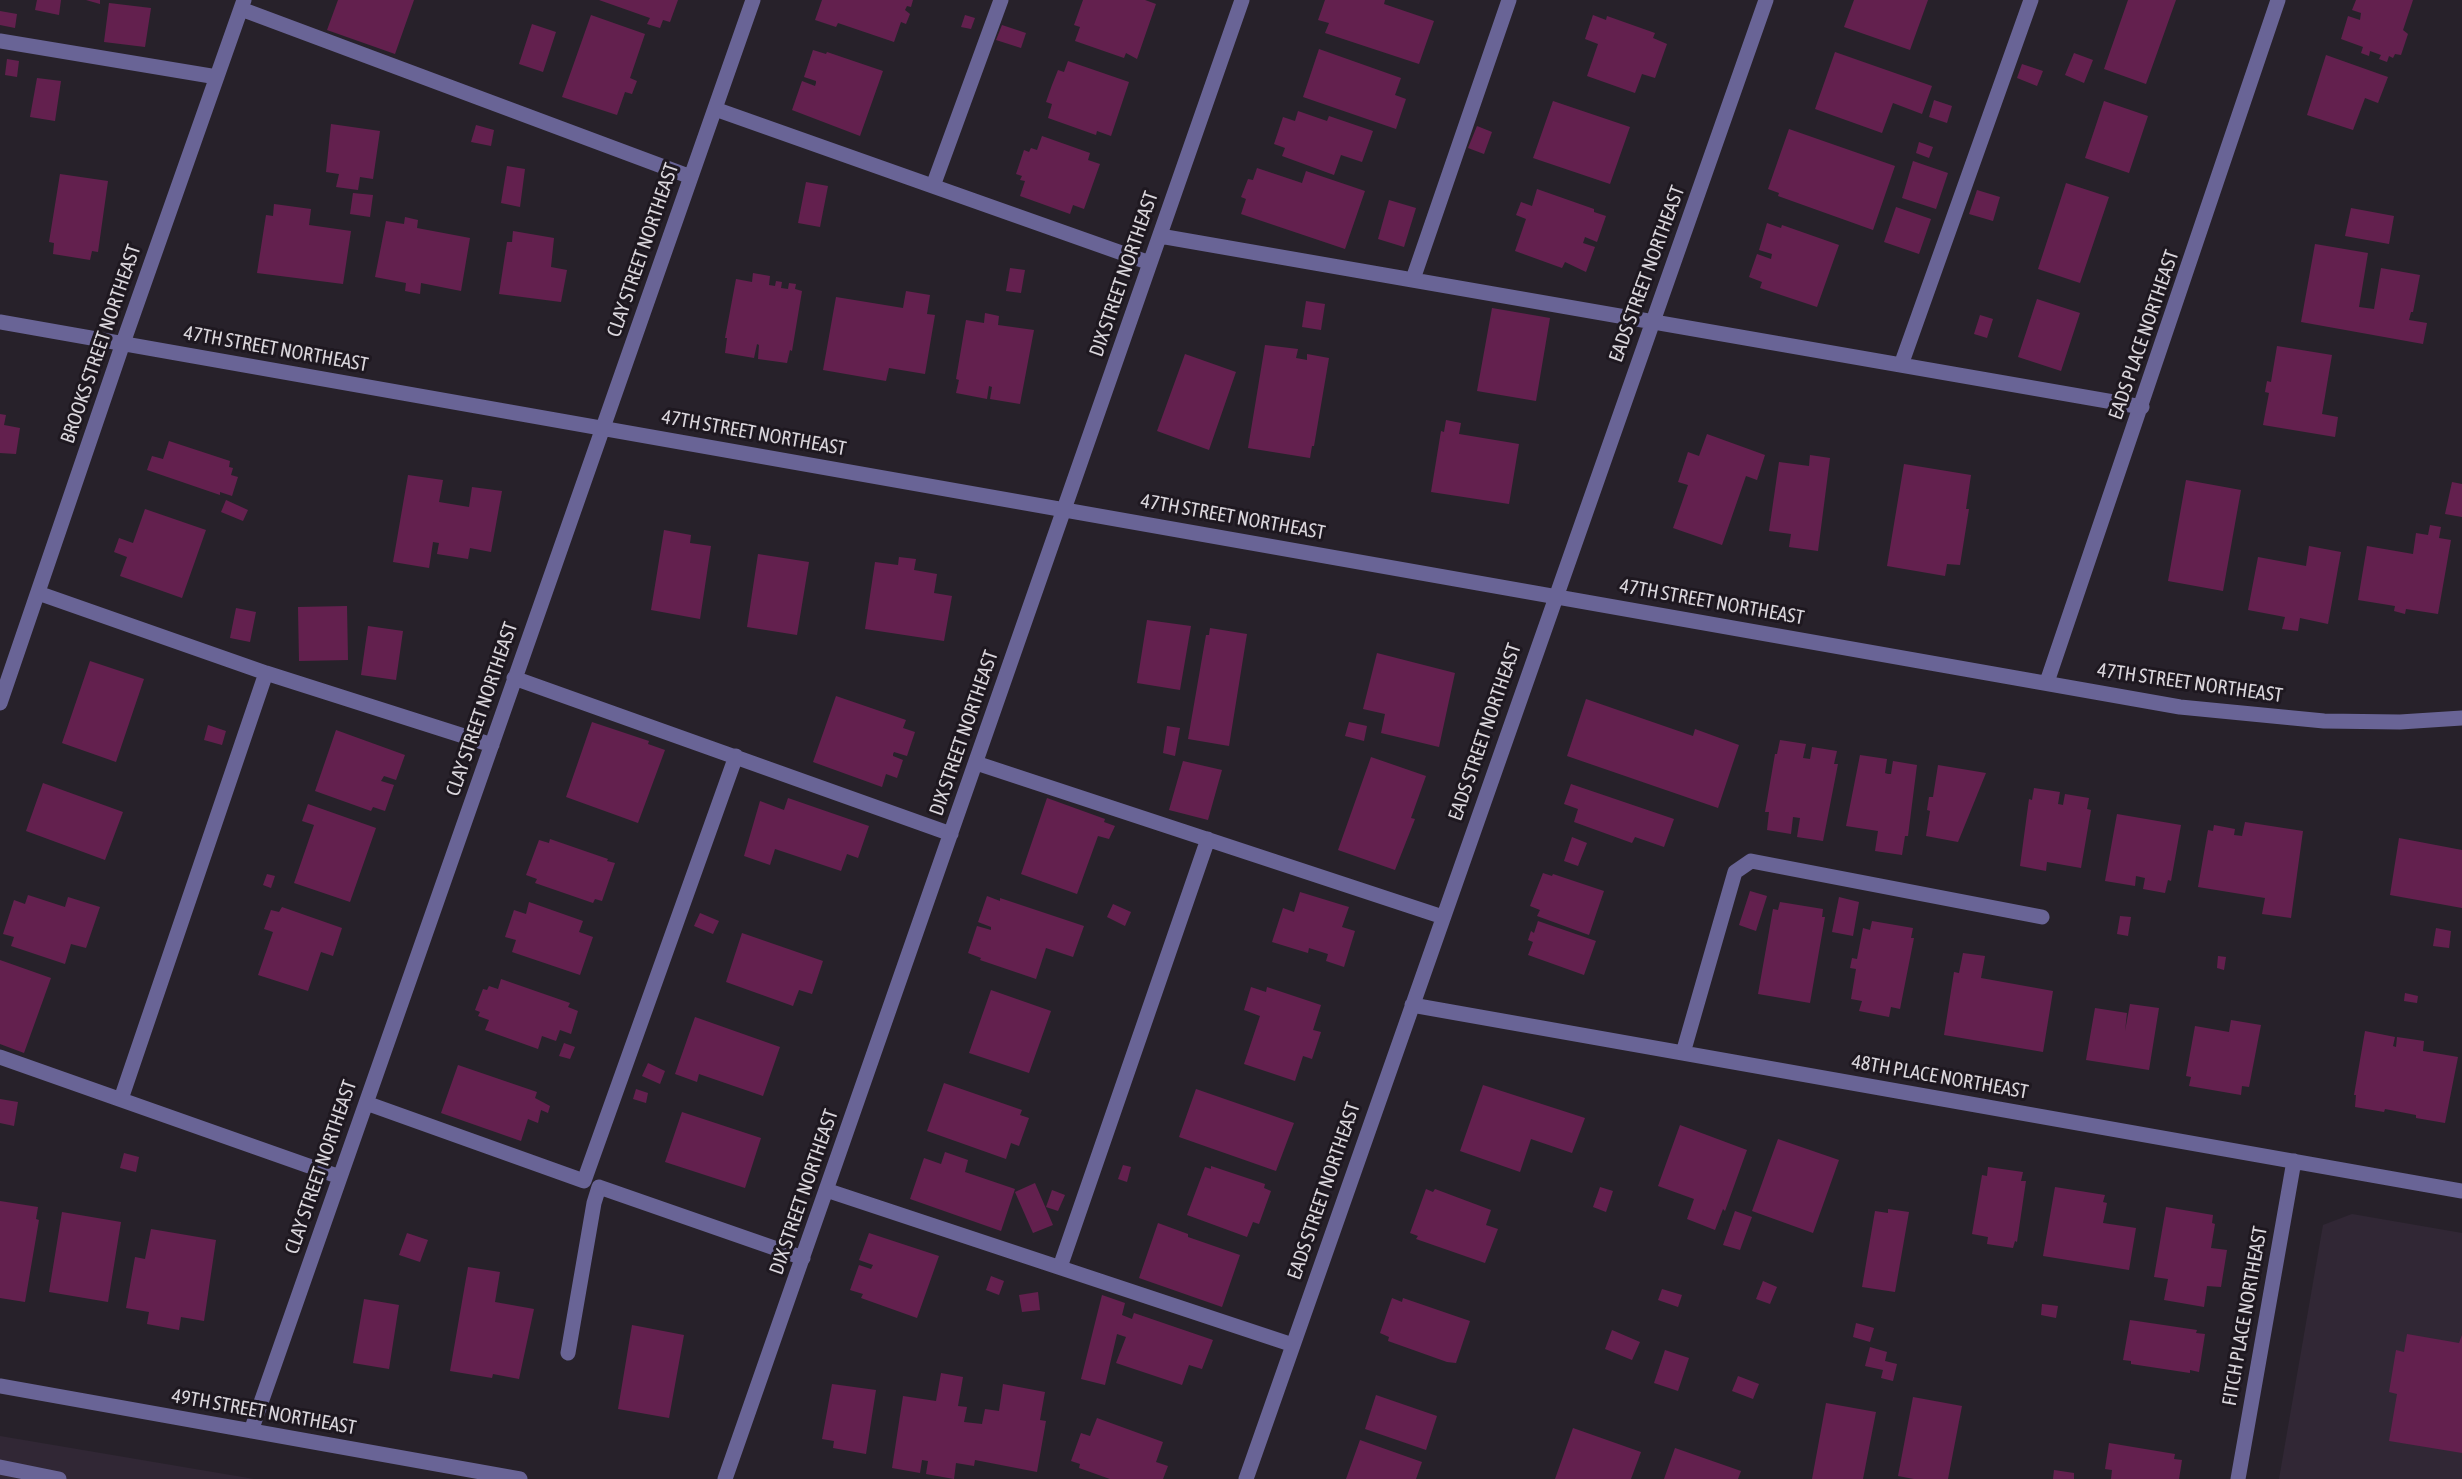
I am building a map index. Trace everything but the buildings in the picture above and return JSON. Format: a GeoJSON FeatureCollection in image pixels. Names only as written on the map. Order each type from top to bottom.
{"type":"FeatureCollection","features":[{"type":"Feature","properties":{"kind":"street","name":"CLAY STREET NORTHEAST"},"geometry":{"type":"LineString","coordinates":[[251,1431],[753,0]]}},
{"type":"Feature","properties":{"kind":"street"},"geometry":{"type":"LineString","coordinates":[[933,186],[1001,0]]}},
{"type":"Feature","properties":{"kind":"street","name":"DIX STREET NORTHEAST"},"geometry":{"type":"LineString","coordinates":[[725,1479],[1242,0]]}},
{"type":"Feature","properties":{"kind":"street"},"geometry":{"type":"LineString","coordinates":[[1413,279],[1509,0]]}},
{"type":"Feature","properties":{"kind":"street","name":"EADS STREET NORTHEAST"},"geometry":{"type":"LineString","coordinates":[[1246,1479],[1766,0]]}},
{"type":"Feature","properties":{"kind":"street"},"geometry":{"type":"LineString","coordinates":[[1901,365],[2031,0]]}},
{"type":"Feature","properties":{"kind":"street","name":"EADS PLACE NORTHEAST"},"geometry":{"type":"LineString","coordinates":[[2047,682],[2278,0]]}},
{"type":"Feature","properties":{"kind":"street"},"geometry":{"type":"LineString","coordinates":[[242,4],[691,177]]}},
{"type":"Feature","properties":{"kind":"street","name":"BROOKS STREET NORTHEAST"},"geometry":{"type":"LineString","coordinates":[[0,703],[242,4]]}},
{"type":"Feature","properties":{"kind":"street"},"geometry":{"type":"LineString","coordinates":[[0,40],[217,77]]}},
{"type":"Feature","properties":{"kind":"street"},"geometry":{"type":"LineString","coordinates":[[715,109],[1150,263]]}},
{"type":"Feature","properties":{"kind":"street"},"geometry":{"type":"LineString","coordinates":[[1160,236],[2142,407]]}},
{"type":"Feature","properties":{"kind":"street","name":"47TH STREET NORTHEAST"},"geometry":{"type":"LineString","coordinates":[[0,322],[2180,707],[2263,716],[2355,722],[2462,718]]}},
{"type":"Feature","properties":{"kind":"street"},"geometry":{"type":"LineString","coordinates":[[38,593],[266,673],[492,745]]}},
{"type":"Feature","properties":{"kind":"street"},"geometry":{"type":"LineString","coordinates":[[121,1099],[266,673]]}},
{"type":"Feature","properties":{"kind":"street"},"geometry":{"type":"LineString","coordinates":[[514,678],[951,834]]}},
{"type":"Feature","properties":{"kind":"street"},"geometry":{"type":"LineString","coordinates":[[584,1181],[735,756]]}},
{"type":"Feature","properties":{"kind":"street"},"geometry":{"type":"LineString","coordinates":[[976,763],[1443,917]]}},
{"type":"Feature","properties":{"kind":"street"},"geometry":{"type":"LineString","coordinates":[[1060,1267],[1208,839]]}},
{"type":"Feature","properties":{"kind":"street"},"geometry":{"type":"LineString","coordinates":[[1683,1053],[1735,872],[1751,861],[2042,918]]}},
{"type":"Feature","properties":{"kind":"street","name":"48TH PLACE NORTHEAST"},"geometry":{"type":"LineString","coordinates":[[1412,1005],[2462,1191]]}},
{"type":"Feature","properties":{"kind":"street"},"geometry":{"type":"LineString","coordinates":[[0,1057],[340,1178]]}},
{"type":"Feature","properties":{"kind":"street"},"geometry":{"type":"LineString","coordinates":[[366,1103],[803,1257]]}},
{"type":"Feature","properties":{"kind":"street","name":"FITCH PLACE NORTHEAST"},"geometry":{"type":"LineString","coordinates":[[2238,1479],[2294,1161]]}},
{"type":"Feature","properties":{"kind":"street"},"geometry":{"type":"LineString","coordinates":[[568,1353],[594,1203],[599,1187]]}},
{"type":"Feature","properties":{"kind":"street"},"geometry":{"type":"LineString","coordinates":[[826,1190],[1293,1345]]}},
{"type":"Feature","properties":{"kind":"street","name":"49TH STREET NORTHEAST"},"geometry":{"type":"LineString","coordinates":[[0,1386],[520,1479]]}},
{"type":"Feature","properties":{"kind":"street"},"geometry":{"type":"LineString","coordinates":[[0,1467],[59,1479]]}},
{"type":"Feature","properties":{"kind":"shaded area"},"geometry":{"type":"Polygon","coordinates":[[[2352,1214],[2462,1233],[2462,1479],[2279,1479],[2323,1225],[2352,1214]]]}},
{"type":"Feature","properties":{"kind":"shaded area"},"geometry":{"type":"Polygon","coordinates":[[[0,1436],[254,1479],[0,1479],[0,1436]]]}}]}
